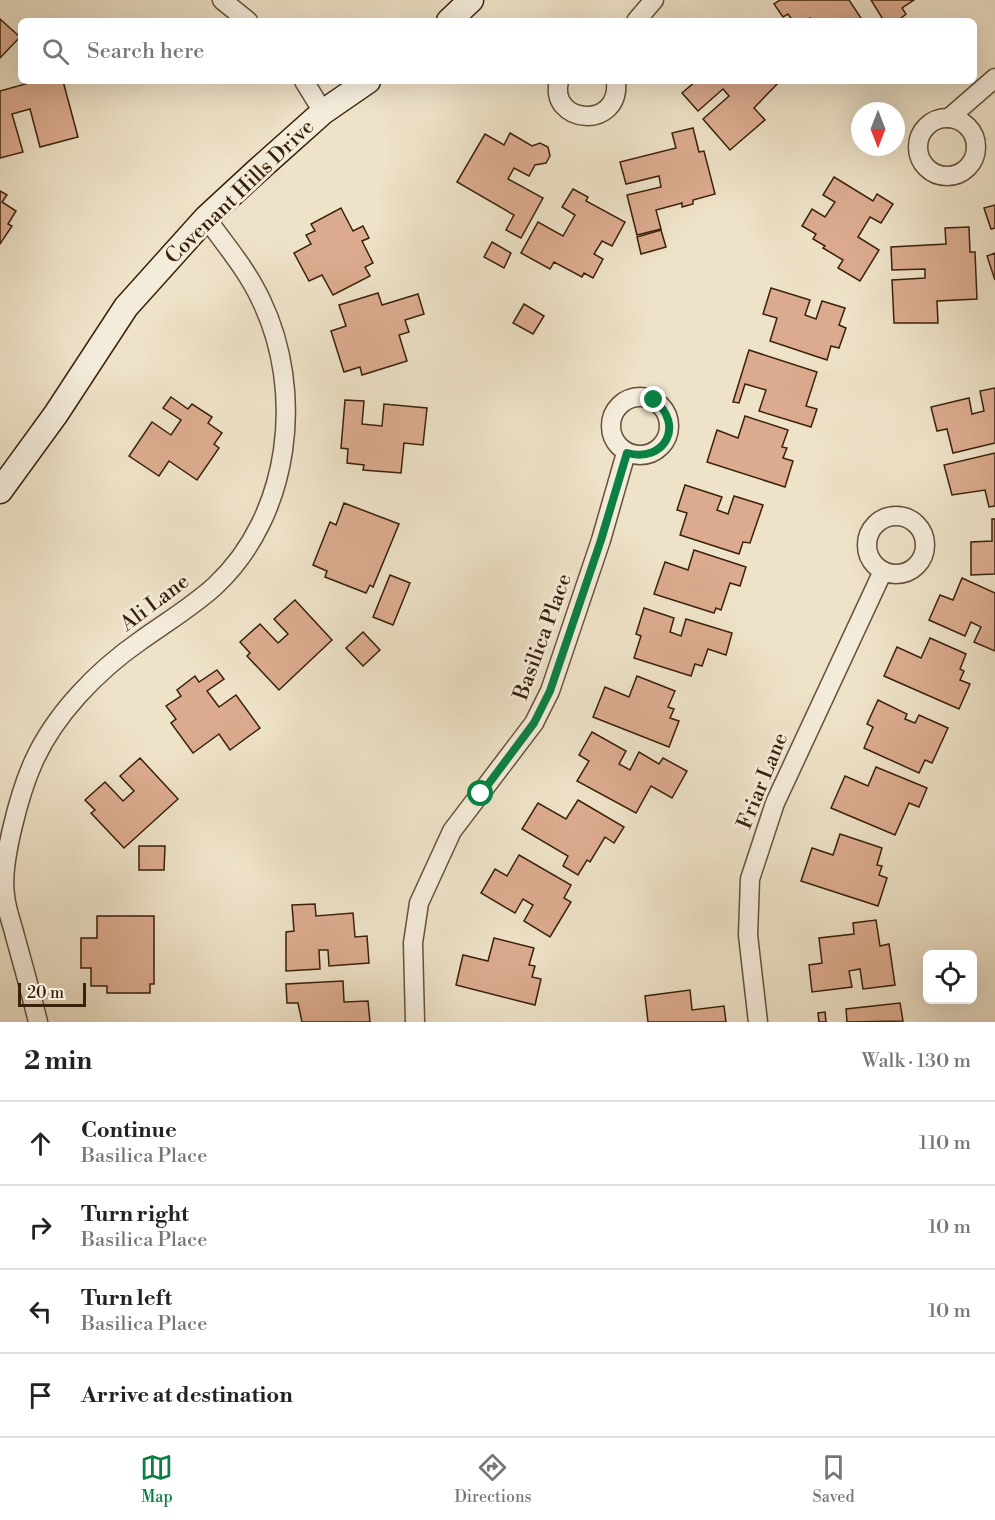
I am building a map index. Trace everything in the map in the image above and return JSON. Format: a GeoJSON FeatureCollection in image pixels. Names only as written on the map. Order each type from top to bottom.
{"type":"FeatureCollection","features":[{"type":"Feature","properties":{"kind":"street"},"geometry":{"type":"LineString","coordinates":[[222,0],[244,18]]}},
{"type":"Feature","properties":{"kind":"street"},"geometry":{"type":"LineString","coordinates":[[452,18],[471,0]]}},
{"type":"Feature","properties":{"kind":"street"},"geometry":{"type":"LineString","coordinates":[[639,18],[654,0]]}},
{"type":"Feature","properties":{"kind":"street"},"geometry":{"type":"LineString","coordinates":[[949,118],[995,78]]}},
{"type":"Feature","properties":{"kind":"street"},"geometry":{"type":"LineString","coordinates":[[306,84],[323,112]]}},
{"type":"Feature","properties":{"kind":"street","name":"Covenant Hills Drive"},"geometry":{"type":"LineString","coordinates":[[0,491],[56,414],[126,307],[206,218],[323,112],[364,84]]}},
{"type":"Feature","properties":{"kind":"street"},"geometry":{"type":"LineString","coordinates":[[559,84],[559,97],[565,107],[573,114],[585,117],[596,116],[606,110],[613,102],[616,84]]}},
{"type":"Feature","properties":{"kind":"street","name":"Ali Lane"},"geometry":{"type":"LineString","coordinates":[[38,1022],[2,894],[20,802],[33,763],[55,726],[80,694],[137,643],[215,586],[241,558],[261,523],[276,485],[284,446],[286,393],[274,335],[261,299],[236,258],[206,218]]}},
{"type":"Feature","properties":{"kind":"street","name":"Basilica Place"},"geometry":{"type":"LineString","coordinates":[[415,1022],[413,943],[419,903],[452,831],[534,723],[550,691],[601,540],[627,453]]}},
{"type":"Feature","properties":{"kind":"street","name":"Friar Lane"},"geometry":{"type":"LineString","coordinates":[[758,1022],[748,935],[750,879],[775,803],[855,626],[883,571]]}},
{"type":"Feature","properties":{"kind":"building"},"geometry":{"type":"Polygon","coordinates":[[[780,0],[849,0],[861,18],[791,18],[788,14],[783,17],[774,4],[780,0]]]}},
{"type":"Feature","properties":{"kind":"building"},"geometry":{"type":"Polygon","coordinates":[[[871,0],[914,0],[902,8],[906,14],[901,18],[882,18],[871,0]]]}},
{"type":"Feature","properties":{"kind":"building"},"geometry":{"type":"Polygon","coordinates":[[[0,19],[18,35],[18,39],[0,58],[0,19]]]}},
{"type":"Feature","properties":{"kind":"building"},"geometry":{"type":"Polygon","coordinates":[[[25,84],[64,84],[78,137],[40,147],[30,109],[12,114],[23,152],[0,158],[0,91],[25,84]]]}},
{"type":"Feature","properties":{"kind":"building"},"geometry":{"type":"Polygon","coordinates":[[[692,84],[777,84],[754,108],[765,120],[730,150],[703,119],[729,96],[723,89],[698,111],[682,93],[692,84]]]}},
{"type":"Feature","properties":{"kind":"building"},"geometry":{"type":"Polygon","coordinates":[[[693,128],[699,152],[704,151],[715,194],[693,200],[693,204],[682,207],[682,203],[656,210],[661,229],[637,235],[627,195],[661,187],[659,176],[626,184],[620,162],[676,148],[672,133],[693,128]]]}},
{"type":"Feature","properties":{"kind":"building"},"geometry":{"type":"Polygon","coordinates":[[[510,133],[532,146],[540,143],[548,147],[550,156],[546,163],[535,165],[529,176],[514,168],[508,179],[543,198],[521,238],[506,230],[514,215],[457,182],[485,134],[504,145],[510,133]]]}},
{"type":"Feature","properties":{"kind":"building"},"geometry":{"type":"Polygon","coordinates":[[[834,177],[873,201],[877,194],[893,204],[881,223],[870,217],[858,237],[879,250],[860,281],[838,268],[843,260],[823,248],[825,246],[813,239],[816,234],[802,226],[812,209],[825,217],[835,202],[823,195],[834,177]]]}},
{"type":"Feature","properties":{"kind":"building"},"geometry":{"type":"Polygon","coordinates":[[[573,189],[588,197],[586,201],[625,222],[612,246],[602,241],[594,254],[603,259],[593,278],[584,273],[582,277],[554,262],[550,269],[521,253],[538,222],[563,236],[575,215],[562,207],[573,189]]]}},
{"type":"Feature","properties":{"kind":"building"},"geometry":{"type":"Polygon","coordinates":[[[0,191],[7,195],[2,202],[16,211],[8,224],[12,226],[0,244],[0,191]]]}},
{"type":"Feature","properties":{"kind":"building"},"geometry":{"type":"Polygon","coordinates":[[[995,205],[995,228],[991,229],[984,208],[995,205]]]}},
{"type":"Feature","properties":{"kind":"building"},"geometry":{"type":"Polygon","coordinates":[[[341,208],[353,231],[363,226],[369,238],[362,241],[373,263],[365,267],[370,276],[333,295],[322,275],[309,281],[294,253],[311,244],[306,235],[315,231],[311,224],[341,208]]]}},
{"type":"Feature","properties":{"kind":"building"},"geometry":{"type":"Polygon","coordinates":[[[969,227],[970,252],[975,252],[977,299],[937,301],[938,323],[894,323],[892,280],[925,278],[925,269],[892,270],[891,247],[946,244],[945,228],[969,227]]]}},
{"type":"Feature","properties":{"kind":"building"},"geometry":{"type":"Polygon","coordinates":[[[661,230],[666,247],[641,254],[637,237],[661,230]]]}},
{"type":"Feature","properties":{"kind":"building"},"geometry":{"type":"Polygon","coordinates":[[[492,242],[511,253],[504,268],[484,257],[492,242]]]}},
{"type":"Feature","properties":{"kind":"building"},"geometry":{"type":"Polygon","coordinates":[[[995,253],[995,280],[987,256],[995,253]]]}},
{"type":"Feature","properties":{"kind":"building"},"geometry":{"type":"Polygon","coordinates":[[[771,288],[810,300],[805,315],[816,319],[822,301],[845,308],[839,325],[846,328],[839,348],[831,346],[827,360],[770,341],[777,318],[763,314],[771,288]]]}},
{"type":"Feature","properties":{"kind":"building"},"geometry":{"type":"Polygon","coordinates":[[[378,293],[382,305],[418,294],[424,314],[405,320],[409,332],[399,335],[407,361],[362,375],[360,367],[344,372],[331,331],[346,326],[339,305],[378,293]]]}},
{"type":"Feature","properties":{"kind":"building"},"geometry":{"type":"Polygon","coordinates":[[[524,304],[544,316],[533,334],[513,323],[524,304]]]}},
{"type":"Feature","properties":{"kind":"building"},"geometry":{"type":"Polygon","coordinates":[[[749,350],[817,372],[806,406],[817,409],[811,427],[759,411],[766,390],[745,384],[739,403],[733,402],[749,350]]]}},
{"type":"Feature","properties":{"kind":"building"},"geometry":{"type":"Polygon","coordinates":[[[995,388],[995,443],[953,453],[947,429],[937,431],[931,407],[969,398],[972,414],[984,411],[980,391],[995,388]]]}},
{"type":"Feature","properties":{"kind":"building"},"geometry":{"type":"Polygon","coordinates":[[[171,397],[188,409],[192,404],[212,417],[208,423],[222,433],[214,444],[219,448],[197,480],[169,461],[159,476],[129,456],[152,422],[171,435],[181,420],[163,408],[171,397]]]}},
{"type":"Feature","properties":{"kind":"building"},"geometry":{"type":"Polygon","coordinates":[[[345,400],[364,401],[362,424],[382,426],[384,404],[427,408],[423,445],[404,443],[401,473],[363,470],[364,465],[347,463],[348,449],[341,448],[345,400]]]}},
{"type":"Feature","properties":{"kind":"building"},"geometry":{"type":"Polygon","coordinates":[[[745,416],[788,430],[782,447],[787,448],[783,458],[793,461],[785,487],[707,462],[717,430],[738,438],[745,416]]]}},
{"type":"Feature","properties":{"kind":"building"},"geometry":{"type":"Polygon","coordinates":[[[995,453],[995,506],[989,507],[985,490],[952,495],[944,465],[995,453]]]}},
{"type":"Feature","properties":{"kind":"building"},"geometry":{"type":"Polygon","coordinates":[[[685,485],[722,497],[717,510],[728,514],[734,496],[763,505],[750,543],[743,542],[739,554],[680,535],[687,513],[677,510],[685,485]]]}},
{"type":"Feature","properties":{"kind":"building"},"geometry":{"type":"Polygon","coordinates":[[[344,503],[399,524],[373,587],[370,585],[366,593],[325,577],[327,571],[313,565],[330,522],[336,525],[344,503]]]}},
{"type":"Feature","properties":{"kind":"building"},"geometry":{"type":"Polygon","coordinates":[[[992,519],[995,519],[995,574],[971,575],[971,542],[992,541],[992,519]]]}},
{"type":"Feature","properties":{"kind":"building"},"geometry":{"type":"Polygon","coordinates":[[[694,550],[746,567],[740,586],[730,583],[721,610],[716,608],[714,613],[654,594],[665,562],[688,570],[694,550]]]}},
{"type":"Feature","properties":{"kind":"building"},"geometry":{"type":"Polygon","coordinates":[[[390,575],[410,583],[393,625],[373,617],[390,575]]]}},
{"type":"Feature","properties":{"kind":"building"},"geometry":{"type":"Polygon","coordinates":[[[962,578],[995,593],[995,651],[974,642],[981,627],[971,622],[965,636],[929,620],[940,595],[953,600],[962,578]]]}},
{"type":"Feature","properties":{"kind":"building"},"geometry":{"type":"Polygon","coordinates":[[[295,600],[332,640],[279,690],[247,656],[250,653],[240,642],[260,624],[278,643],[288,634],[274,619],[295,600]]]}},
{"type":"Feature","properties":{"kind":"building"},"geometry":{"type":"Polygon","coordinates":[[[644,608],[674,618],[670,632],[681,636],[686,619],[732,633],[726,655],[708,649],[702,666],[695,664],[691,676],[634,658],[641,636],[636,634],[644,608]]]}},
{"type":"Feature","properties":{"kind":"building"},"geometry":{"type":"Polygon","coordinates":[[[363,632],[380,650],[363,666],[346,648],[363,632]]]}},
{"type":"Feature","properties":{"kind":"building"},"geometry":{"type":"Polygon","coordinates":[[[930,638],[966,654],[960,669],[964,671],[960,680],[970,684],[959,709],[884,676],[897,647],[921,658],[930,638]]]}},
{"type":"Feature","properties":{"kind":"building"},"geometry":{"type":"Polygon","coordinates":[[[217,670],[224,679],[207,691],[219,707],[236,695],[260,728],[230,750],[219,734],[193,753],[171,723],[176,719],[166,706],[181,696],[177,690],[195,676],[199,682],[217,670]]]}},
{"type":"Feature","properties":{"kind":"building"},"geometry":{"type":"Polygon","coordinates":[[[637,676],[675,691],[668,707],[674,709],[670,718],[679,721],[669,747],[593,717],[605,687],[629,697],[637,676]]]}},
{"type":"Feature","properties":{"kind":"building"},"geometry":{"type":"Polygon","coordinates":[[[878,700],[907,714],[905,719],[915,723],[919,715],[948,728],[932,763],[925,760],[919,773],[864,748],[873,727],[867,724],[878,700]]]}},
{"type":"Feature","properties":{"kind":"building"},"geometry":{"type":"Polygon","coordinates":[[[592,732],[626,751],[619,764],[630,770],[639,752],[659,764],[663,758],[687,771],[672,798],[651,786],[636,813],[577,781],[589,761],[579,755],[592,732]]]}},
{"type":"Feature","properties":{"kind":"building"},"geometry":{"type":"Polygon","coordinates":[[[140,758],[178,799],[124,848],[91,813],[95,810],[85,800],[105,782],[123,801],[134,791],[120,776],[140,758]]]}},
{"type":"Feature","properties":{"kind":"building"},"geometry":{"type":"Polygon","coordinates":[[[876,767],[927,788],[919,807],[909,803],[895,835],[831,808],[845,776],[868,786],[876,767]]]}},
{"type":"Feature","properties":{"kind":"building"},"geometry":{"type":"Polygon","coordinates":[[[578,800],[624,827],[614,843],[605,837],[590,862],[587,860],[578,875],[563,866],[568,856],[522,829],[538,803],[566,819],[578,800]]]}},
{"type":"Feature","properties":{"kind":"building"},"geometry":{"type":"Polygon","coordinates":[[[840,834],[882,848],[877,865],[882,866],[879,875],[887,878],[878,906],[801,881],[812,848],[833,855],[840,834]]]}},
{"type":"Feature","properties":{"kind":"building"},"geometry":{"type":"Polygon","coordinates":[[[139,846],[165,846],[164,870],[139,870],[139,846]]]}},
{"type":"Feature","properties":{"kind":"building"},"geometry":{"type":"Polygon","coordinates":[[[519,855],[571,885],[564,898],[571,902],[550,937],[524,921],[533,905],[523,899],[515,913],[481,893],[495,869],[507,876],[519,855]]]}},
{"type":"Feature","properties":{"kind":"building"},"geometry":{"type":"Polygon","coordinates":[[[315,904],[316,916],[353,913],[355,937],[367,936],[369,963],[329,966],[328,950],[319,950],[320,969],[286,971],[286,932],[294,931],[292,905],[315,904]]]}},
{"type":"Feature","properties":{"kind":"building"},"geometry":{"type":"Polygon","coordinates":[[[97,916],[154,916],[154,984],[150,984],[150,993],[107,993],[107,986],[91,986],[91,968],[81,968],[81,938],[97,938],[97,916]]]}},
{"type":"Feature","properties":{"kind":"building"},"geometry":{"type":"Polygon","coordinates":[[[876,920],[880,946],[889,944],[895,985],[863,989],[860,969],[849,971],[852,987],[812,992],[809,965],[822,963],[819,938],[854,934],[853,923],[876,920]]]}},
{"type":"Feature","properties":{"kind":"building"},"geometry":{"type":"Polygon","coordinates":[[[494,938],[534,948],[529,965],[535,966],[532,977],[541,979],[535,1005],[456,985],[463,955],[488,961],[494,938]]]}},
{"type":"Feature","properties":{"kind":"building"},"geometry":{"type":"Polygon","coordinates":[[[343,981],[344,1002],[368,1001],[370,1022],[302,1022],[298,1003],[287,1003],[286,984],[343,981]]]}},
{"type":"Feature","properties":{"kind":"building"},"geometry":{"type":"Polygon","coordinates":[[[690,990],[692,1010],[724,1006],[726,1022],[648,1022],[645,996],[690,990]]]}},
{"type":"Feature","properties":{"kind":"building"},"geometry":{"type":"Polygon","coordinates":[[[900,1003],[903,1021],[847,1022],[846,1009],[900,1003]]]}},
{"type":"Feature","properties":{"kind":"building"},"geometry":{"type":"Polygon","coordinates":[[[825,1012],[826,1022],[819,1022],[818,1013],[825,1012]]]}},
{"type":"Feature","properties":{"kind":"route"},"geometry":{"type":"LineString","coordinates":[[481,794],[534,723],[550,691],[601,540],[627,453],[638,456],[649,454],[659,449],[666,440],[670,429],[668,418],[663,408],[654,400]]}}]}
